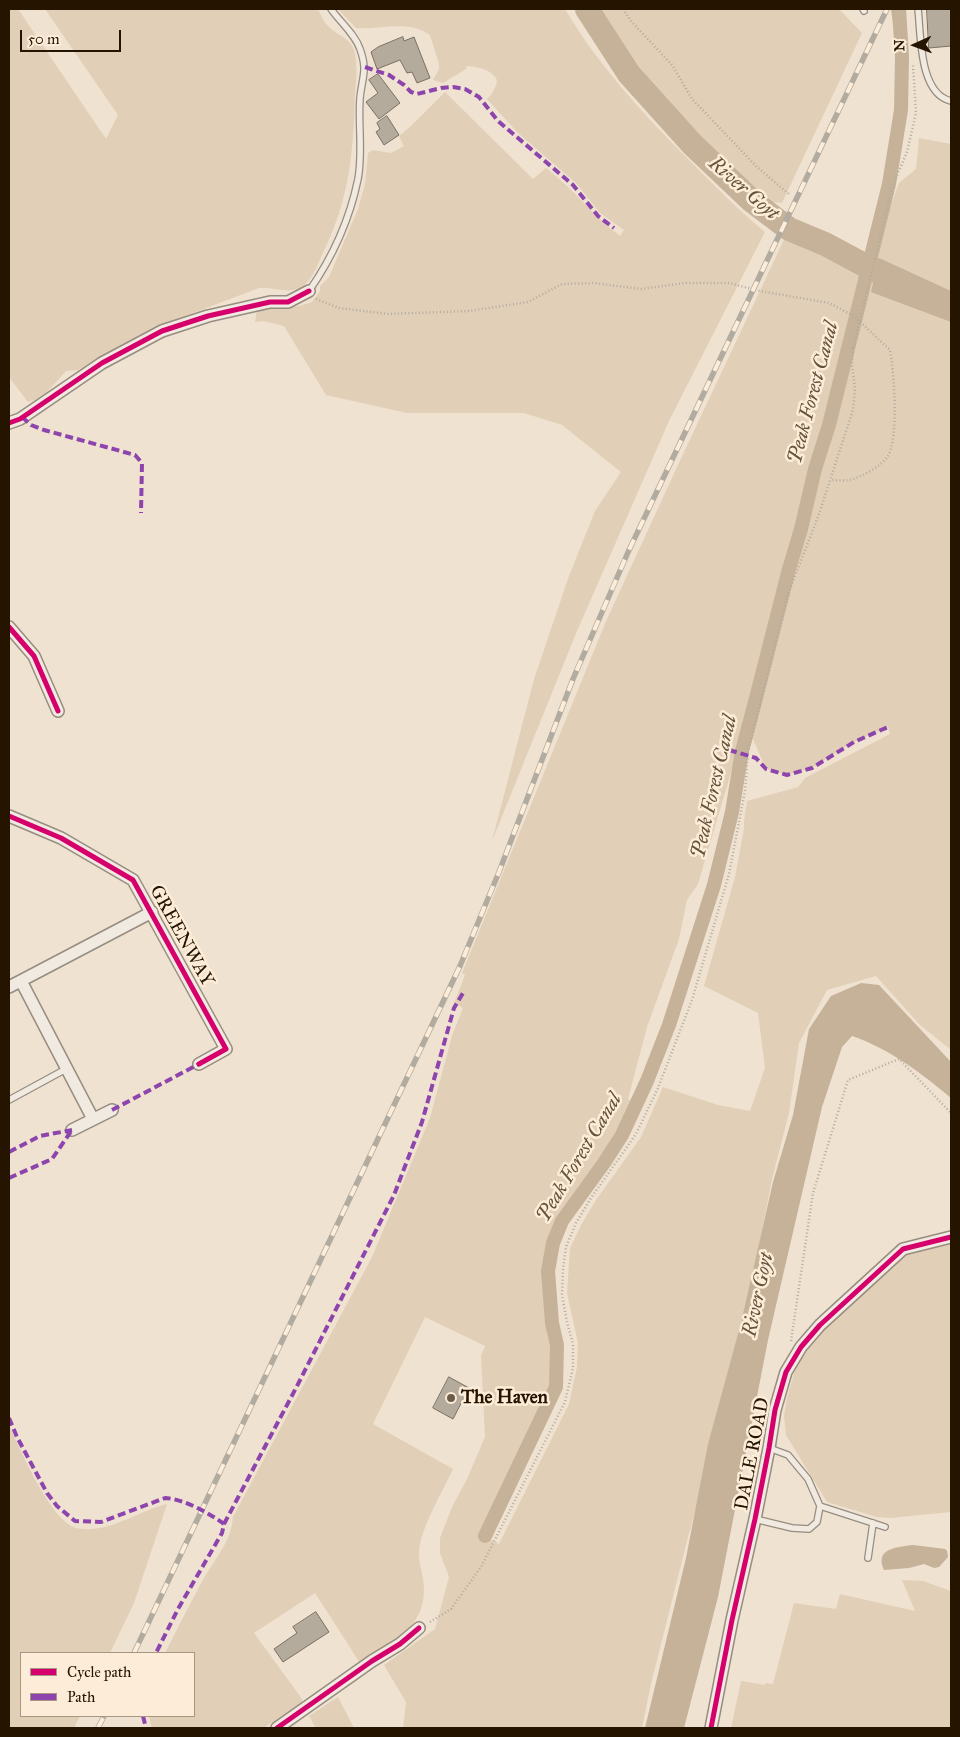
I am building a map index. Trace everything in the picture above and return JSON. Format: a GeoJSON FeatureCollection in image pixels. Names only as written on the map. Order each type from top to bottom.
{"type":"FeatureCollection","features":[{"type":"Feature","properties":{"kind":"street"},"geometry":{"type":"LineString","coordinates":[[9,423],[20,419],[102,363],[162,331],[208,316],[270,302],[288,302],[309,291]]}},
{"type":"Feature","properties":{"kind":"street"},"geometry":{"type":"LineString","coordinates":[[9,627],[34,656],[58,711]]}},
{"type":"Feature","properties":{"kind":"street","name":"GREENWAY"},"geometry":{"type":"LineString","coordinates":[[9,816],[61,838],[133,880],[226,1049],[199,1064]]}},
{"type":"Feature","properties":{"kind":"street"},"geometry":{"type":"LineString","coordinates":[[9,987],[152,912]]}},
{"type":"Feature","properties":{"kind":"street"},"geometry":{"type":"LineString","coordinates":[[21,981],[92,1120]]}},
{"type":"Feature","properties":{"kind":"street"},"geometry":{"type":"LineString","coordinates":[[72,1130],[112,1110]]}},
{"type":"Feature","properties":{"kind":"street","name":"DALE ROAD"},"geometry":{"type":"LineString","coordinates":[[711,1728],[732,1620],[770,1448],[775,1410],[786,1372],[801,1347],[820,1324],[903,1249],[951,1237]]}},
{"type":"Feature","properties":{"kind":"street"},"geometry":{"type":"LineString","coordinates":[[277,1728],[372,1661],[400,1644],[419,1628]]}},
{"type":"Feature","properties":{"kind":"lane"},"geometry":{"type":"LineString","coordinates":[[309,291],[325,268],[336,244],[349,211],[358,178],[360,98],[365,67],[360,47],[331,9]]}},
{"type":"Feature","properties":{"kind":"lane"},"geometry":{"type":"LineString","coordinates":[[918,9],[925,69],[931,86],[945,100],[951,101]]}},
{"type":"Feature","properties":{"kind":"lane"},"geometry":{"type":"LineString","coordinates":[[9,1100],[66,1070]]}},
{"type":"Feature","properties":{"kind":"lane"},"geometry":{"type":"LineString","coordinates":[[755,1519],[792,1528],[809,1529],[817,1522],[820,1506],[808,1479],[788,1455],[770,1448]]}},
{"type":"Feature","properties":{"kind":"lane"},"geometry":{"type":"LineString","coordinates":[[820,1506],[885,1526]]}},
{"type":"Feature","properties":{"kind":"lane"},"geometry":{"type":"LineString","coordinates":[[868,1558],[873,1523]]}},
{"type":"Feature","properties":{"kind":"path"},"geometry":{"type":"LineString","coordinates":[[623,9],[631,21],[672,65],[692,99],[758,167],[790,195]]}},
{"type":"Feature","properties":{"kind":"path"},"geometry":{"type":"LineString","coordinates":[[419,1628],[451,1609],[481,1567],[565,1402],[573,1368],[573,1344],[562,1295],[562,1270],[566,1247],[576,1223],[591,1198],[636,1134],[658,1088],[692,1000],[729,874],[744,800],[748,751],[788,594],[818,517],[853,410],[855,389],[852,365],[853,348],[893,185],[907,152],[916,113],[913,64]]}},
{"type":"Feature","properties":{"kind":"path"},"geometry":{"type":"LineString","coordinates":[[309,291],[315,299],[339,308],[388,314],[469,311],[528,302],[562,284],[594,284],[641,289],[685,283],[730,283],[760,291],[828,303],[854,316],[890,350],[894,389],[893,428],[889,455],[879,466],[850,480],[830,480]]}},
{"type":"Feature","properties":{"kind":"path"},"geometry":{"type":"LineString","coordinates":[[790,1344],[813,1193],[848,1080],[899,1059],[951,1113]]}},
{"type":"Feature","properties":{"kind":"shaded area"},"geometry":{"type":"Polygon","coordinates":[[[9,9],[18,9],[106,139],[118,115],[45,9],[318,9],[328,26],[352,46],[356,61],[356,79],[351,159],[344,198],[316,269],[306,283],[293,290],[259,288],[151,329],[78,370],[66,371],[47,392],[28,402],[9,377],[9,9]]]}},
{"type":"Feature","properties":{"kind":"shaded area"},"geometry":{"type":"Polygon","coordinates":[[[338,9],[565,9],[590,48],[634,102],[712,183],[765,232],[669,421],[577,631],[492,841],[534,679],[569,576],[595,511],[621,472],[562,425],[524,413],[407,413],[326,395],[284,326],[263,321],[255,322],[257,310],[299,306],[312,302],[320,291],[320,286],[329,277],[358,209],[365,184],[368,153],[373,150],[391,153],[404,146],[399,136],[445,92],[533,179],[546,168],[620,236],[624,230],[600,213],[576,183],[518,133],[487,99],[497,83],[492,73],[480,68],[467,66],[466,69],[443,83],[433,80],[439,69],[439,64],[430,35],[422,30],[404,26],[356,28],[338,9]]]}},
{"type":"Feature","properties":{"kind":"shaded area"},"geometry":{"type":"Polygon","coordinates":[[[588,9],[839,9],[862,33],[782,203],[752,201],[692,144],[637,83],[588,9]]]}},
{"type":"Feature","properties":{"kind":"shaded area"},"geometry":{"type":"Polygon","coordinates":[[[919,138],[951,144],[951,1050],[920,1025],[876,976],[827,990],[799,1043],[789,1113],[772,1179],[750,1292],[717,1433],[688,1537],[651,1684],[642,1728],[403,1728],[406,1702],[384,1665],[435,1629],[449,1577],[440,1553],[440,1538],[452,1507],[467,1479],[485,1437],[481,1356],[485,1346],[425,1317],[373,1424],[453,1469],[428,1520],[421,1541],[419,1556],[424,1584],[423,1603],[412,1625],[403,1634],[360,1663],[315,1593],[254,1633],[302,1699],[302,1705],[263,1728],[152,1728],[149,1717],[195,1717],[195,1652],[166,1652],[199,1587],[226,1542],[233,1517],[372,1257],[430,1118],[452,1036],[463,1008],[454,1003],[465,975],[462,973],[607,619],[789,229],[825,244],[868,267],[899,183],[916,169],[919,138]],[[888,727],[854,742],[812,768],[787,775],[766,769],[753,739],[748,735],[742,751],[738,749],[698,884],[687,900],[679,939],[647,1027],[628,1099],[636,1104],[622,1135],[562,1221],[553,1243],[548,1271],[552,1323],[557,1345],[556,1387],[485,1536],[499,1544],[569,1404],[577,1367],[578,1343],[567,1293],[570,1248],[581,1225],[596,1200],[641,1137],[663,1087],[718,1105],[750,1111],[765,1068],[758,1013],[704,986],[735,877],[747,801],[798,787],[805,778],[890,734],[888,727]]]}},
{"type":"Feature","properties":{"kind":"shaded area"},"geometry":{"type":"Polygon","coordinates":[[[951,1243],[951,1512],[891,1518],[877,1517],[827,1502],[786,1435],[784,1416],[797,1363],[831,1322],[907,1253],[951,1243]]]}},
{"type":"Feature","properties":{"kind":"shaded area"},"geometry":{"type":"Polygon","coordinates":[[[9,1425],[44,1495],[62,1519],[75,1528],[93,1529],[105,1527],[167,1504],[134,1603],[110,1652],[20,1652],[20,1717],[80,1717],[74,1728],[9,1728],[9,1425]]]}},
{"type":"Feature","properties":{"kind":"shaded area"},"geometry":{"type":"Polygon","coordinates":[[[902,1580],[923,1581],[951,1591],[951,1728],[731,1728],[741,1681],[765,1685],[766,1683],[773,1684],[794,1603],[836,1609],[840,1594],[915,1611],[902,1580]]]}},
{"type":"Feature","properties":{"kind":"shaded area"},"geometry":{"type":"Polygon","coordinates":[[[338,1697],[354,1728],[316,1728],[309,1716],[338,1697]]]}},
{"type":"Feature","properties":{"kind":"water"},"geometry":{"type":"Polygon","coordinates":[[[891,9],[904,9],[906,45],[902,57],[896,45],[891,9]]]}},
{"type":"Feature","properties":{"kind":"water"},"geometry":{"type":"Polygon","coordinates":[[[879,258],[951,291],[951,322],[871,292],[879,258]]]}},
{"type":"Feature","properties":{"kind":"water"},"geometry":{"type":"Polygon","coordinates":[[[861,983],[879,985],[951,1062],[951,1098],[904,1063],[866,1041],[852,1036],[842,1047],[822,1107],[768,1340],[718,1597],[684,1728],[645,1728],[686,1558],[708,1444],[741,1323],[773,1182],[793,1115],[809,1029],[831,996],[861,983]]]}},
{"type":"Feature","properties":{"kind":"water"},"geometry":{"type":"Polygon","coordinates":[[[913,1545],[945,1549],[948,1557],[939,1567],[934,1568],[924,1564],[909,1568],[884,1570],[882,1557],[885,1553],[895,1548],[913,1545]]]}},
{"type":"Feature","properties":{"kind":"building"},"geometry":{"type":"Polygon","coordinates":[[[927,9],[951,9],[951,46],[929,48],[927,9]]]}},
{"type":"Feature","properties":{"kind":"building"},"geometry":{"type":"Polygon","coordinates":[[[403,37],[404,41],[414,37],[430,78],[417,83],[412,72],[407,73],[400,60],[377,69],[371,52],[378,47],[403,37]]]}},
{"type":"Feature","properties":{"kind":"building"},"geometry":{"type":"Polygon","coordinates":[[[378,74],[400,103],[379,119],[366,102],[378,93],[369,80],[378,74]]]}},
{"type":"Feature","properties":{"kind":"building"},"geometry":{"type":"Polygon","coordinates":[[[387,116],[399,135],[384,145],[376,132],[380,129],[377,123],[387,116]]]}},
{"type":"Feature","properties":{"kind":"building","name":"The Haven"},"geometry":{"type":"Polygon","coordinates":[[[449,1377],[469,1388],[453,1419],[433,1408],[449,1377]]]}},
{"type":"Feature","properties":{"kind":"building"},"geometry":{"type":"Polygon","coordinates":[[[316,1612],[329,1632],[283,1662],[274,1649],[297,1633],[293,1627],[316,1612]]]}},
{"type":"Feature","properties":{"kind":"waterway","name":"River Goyt"},"geometry":{"type":"LineString","coordinates":[[587,9],[629,74],[692,144],[752,201],[789,229],[825,244],[868,267],[951,305]]}},
{"type":"Feature","properties":{"kind":"waterway","name":"Peak Forest Canal"},"geometry":{"type":"LineString","coordinates":[[485,1536],[556,1387],[557,1345],[552,1323],[548,1271],[553,1243],[562,1221],[622,1135],[647,1081],[669,1025],[714,885],[732,812],[742,751],[815,469],[829,425],[889,184],[901,110],[902,57],[899,9]]}},
{"type":"Feature","properties":{"kind":"railway"},"geometry":{"type":"LineString","coordinates":[[134,1652],[460,966],[499,872],[573,679],[629,550],[887,9]]}},
{"type":"Feature","properties":{"kind":"railway"},"geometry":{"type":"LineString","coordinates":[[98,1728],[104,1717]]}},
{"type":"Feature","properties":{"kind":"marked path"},"geometry":{"type":"LineString","coordinates":[[365,67],[389,75],[411,92],[417,94],[453,87],[465,89],[479,97],[498,121],[573,185],[598,216],[614,228]]}},
{"type":"Feature","properties":{"kind":"marked path"},"geometry":{"type":"LineString","coordinates":[[22,417],[31,425],[44,430],[135,455],[142,463],[141,513]]}},
{"type":"Feature","properties":{"kind":"marked path"},"geometry":{"type":"LineString","coordinates":[[729,750],[756,758],[766,769],[787,775],[812,768],[854,742],[888,727]]}},
{"type":"Feature","properties":{"kind":"marked path"},"geometry":{"type":"LineString","coordinates":[[224,1524],[296,1388],[394,1195],[422,1122],[454,1008],[463,993]]}},
{"type":"Feature","properties":{"kind":"marked path"},"geometry":{"type":"LineString","coordinates":[[112,1110],[199,1064]]}},
{"type":"Feature","properties":{"kind":"marked path"},"geometry":{"type":"LineString","coordinates":[[9,1152],[40,1136],[72,1130]]}},
{"type":"Feature","properties":{"kind":"marked path"},"geometry":{"type":"LineString","coordinates":[[9,1178],[52,1159],[72,1130]]}},
{"type":"Feature","properties":{"kind":"marked path"},"geometry":{"type":"LineString","coordinates":[[9,1418],[47,1493],[57,1506],[75,1521],[101,1522],[165,1498],[196,1507],[224,1524],[222,1533],[178,1609],[156,1652]]}},
{"type":"Feature","properties":{"kind":"marked path"},"geometry":{"type":"LineString","coordinates":[[143,1717],[146,1728]]}},
{"type":"Feature","properties":{"kind":"cycle path"},"geometry":{"type":"LineString","coordinates":[[9,423],[20,419],[102,363],[162,331],[208,316],[270,302],[288,302],[309,291]]}},
{"type":"Feature","properties":{"kind":"cycle path"},"geometry":{"type":"LineString","coordinates":[[9,627],[34,656],[58,711]]}},
{"type":"Feature","properties":{"kind":"cycle path"},"geometry":{"type":"LineString","coordinates":[[9,816],[61,838],[133,880],[226,1049],[199,1064]]}},
{"type":"Feature","properties":{"kind":"cycle path"},"geometry":{"type":"LineString","coordinates":[[711,1728],[732,1620],[755,1519],[775,1410],[786,1372],[801,1347],[820,1325],[903,1249],[951,1237]]}},
{"type":"Feature","properties":{"kind":"cycle path"},"geometry":{"type":"LineString","coordinates":[[277,1728],[372,1661],[400,1644],[419,1628]]}},
{"type":"Feature","properties":{"kind":"place","name":"The Haven"},"geometry":{"type":"Point","coordinates":[451,1398]}}]}
